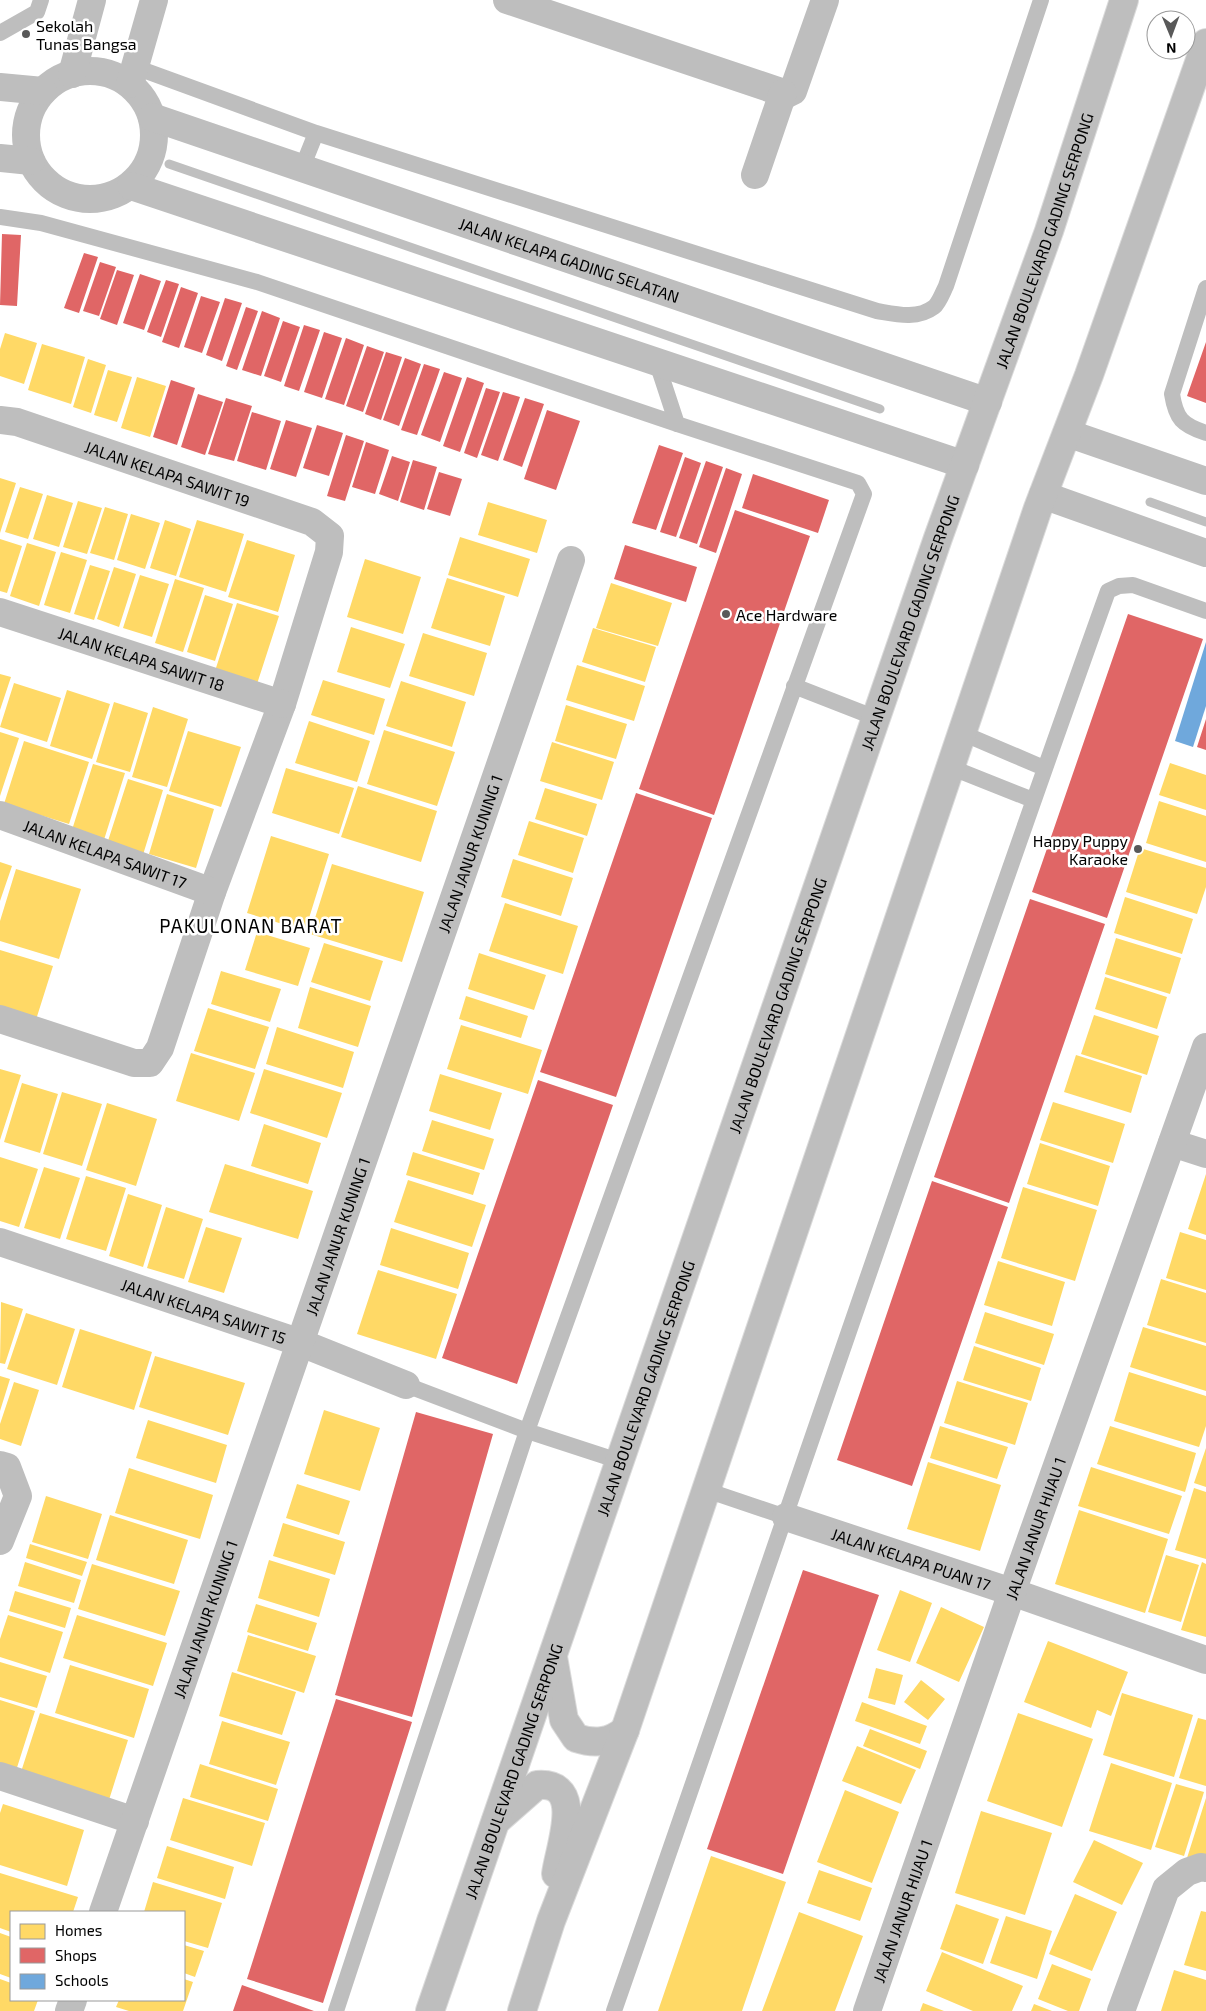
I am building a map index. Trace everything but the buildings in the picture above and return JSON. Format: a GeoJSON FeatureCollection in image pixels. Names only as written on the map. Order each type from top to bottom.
{"type":"FeatureCollection","features":[{"type":"Feature","properties":{"kind":"street"},"geometry":{"type":"LineString","coordinates":[[72,74],[92,0]]}},
{"type":"Feature","properties":{"kind":"street"},"geometry":{"type":"LineString","coordinates":[[132,76],[92,71],[72,74],[56,81],[43,91],[32,106],[27,124],[26,143],[31,161],[42,178],[57,191],[75,198],[95,200],[114,195],[131,186],[144,172],[152,155],[155,136],[152,117],[132,76],[154,0]]}},
{"type":"Feature","properties":{"kind":"street"},"geometry":{"type":"LineString","coordinates":[[507,0],[790,94],[793,91],[825,0]]}},
{"type":"Feature","properties":{"kind":"street","name":"JALAN BOULEVARD GADING SERPONG"},"geometry":{"type":"LineString","coordinates":[[430,2011],[876,718],[1049,232],[1124,0]]}},
{"type":"Feature","properties":{"kind":"street"},"geometry":{"type":"LineString","coordinates":[[522,2011],[551,1921],[624,1730],[1043,495],[1203,60]]}},
{"type":"Feature","properties":{"kind":"street"},"geometry":{"type":"LineString","coordinates":[[0,87],[43,91]]}},
{"type":"Feature","properties":{"kind":"street"},"geometry":{"type":"LineString","coordinates":[[754,175],[783,93]]}},
{"type":"Feature","properties":{"kind":"street","name":"JALAN KELAPA GADING SELATAN"},"geometry":{"type":"LineString","coordinates":[[152,117],[988,402]]}},
{"type":"Feature","properties":{"kind":"street"},"geometry":{"type":"LineString","coordinates":[[0,158],[31,161]]}},
{"type":"Feature","properties":{"kind":"street"},"geometry":{"type":"LineString","coordinates":[[131,186],[656,360],[965,466]]}},
{"type":"Feature","properties":{"kind":"street","name":"JALAN KELAPA SAWIT 19"},"geometry":{"type":"LineString","coordinates":[[0,420],[16,422],[312,522],[330,536],[329,552],[282,704]]}},
{"type":"Feature","properties":{"kind":"street"},"geometry":{"type":"LineString","coordinates":[[1067,433],[1206,481]]}},
{"type":"Feature","properties":{"kind":"street"},"geometry":{"type":"LineString","coordinates":[[1043,495],[1206,553]]}},
{"type":"Feature","properties":{"kind":"street","name":"JALAN JANUR KUNING 1"},"geometry":{"type":"LineString","coordinates":[[104,1911],[572,560]]}},
{"type":"Feature","properties":{"kind":"street","name":"JALAN KELAPA SAWIT 18"},"geometry":{"type":"LineString","coordinates":[[0,612],[282,704]]}},
{"type":"Feature","properties":{"kind":"street"},"geometry":{"type":"LineString","coordinates":[[0,1019],[134,1063],[150,1063],[160,1048],[212,892],[282,704]]}},
{"type":"Feature","properties":{"kind":"street","name":"JALAN KELAPA SAWIT 17"},"geometry":{"type":"LineString","coordinates":[[0,815],[212,892]]}},
{"type":"Feature","properties":{"kind":"street","name":"JALAN JANUR HIJAU 1"},"geometry":{"type":"LineString","coordinates":[[867,2011],[1012,1592],[1206,1047]]}},
{"type":"Feature","properties":{"kind":"street"},"geometry":{"type":"LineString","coordinates":[[1172,1143],[1206,1154]]}},
{"type":"Feature","properties":{"kind":"street","name":"JALAN KELAPA SAWIT 15"},"geometry":{"type":"LineString","coordinates":[[0,1242],[301,1343],[406,1385]]}},
{"type":"Feature","properties":{"kind":"street"},"geometry":{"type":"LineString","coordinates":[[0,1541],[18,1496],[4,1466]]}},
{"type":"Feature","properties":{"kind":"street","name":"JALAN KELAPA PUAN 17"},"geometry":{"type":"LineString","coordinates":[[786,1517],[1012,1592],[1206,1660]]}},
{"type":"Feature","properties":{"kind":"street"},"geometry":{"type":"LineString","coordinates":[[553,1654],[564,1720],[576,1738],[588,1742],[602,1742],[615,1738],[624,1730]]}},
{"type":"Feature","properties":{"kind":"street"},"geometry":{"type":"LineString","coordinates":[[0,1776],[135,1821]]}},
{"type":"Feature","properties":{"kind":"street"},"geometry":{"type":"LineString","coordinates":[[495,1822],[537,1786],[552,1786],[563,1793],[567,1807],[566,1824],[559,1850],[551,1921]]}},
{"type":"Feature","properties":{"kind":"street"},"geometry":{"type":"LineString","coordinates":[[1121,2011],[1166,1889],[1186,1872],[1203,1868]]}},
{"type":"Feature","properties":{"kind":"lane"},"geometry":{"type":"LineString","coordinates":[[0,33],[37,12],[41,0]]}},
{"type":"Feature","properties":{"kind":"lane"},"geometry":{"type":"LineString","coordinates":[[132,76],[877,311],[902,316],[919,313],[935,306],[946,286],[1041,0]]}},
{"type":"Feature","properties":{"kind":"lane"},"geometry":{"type":"LineString","coordinates":[[302,168],[316,133]]}},
{"type":"Feature","properties":{"kind":"lane"},"geometry":{"type":"LineString","coordinates":[[0,217],[41,222],[257,282],[858,483],[864,494],[528,1431],[336,2011]]}},
{"type":"Feature","properties":{"kind":"lane"},"geometry":{"type":"LineString","coordinates":[[1206,288],[1172,394],[1175,412],[1187,427],[1206,433]]}},
{"type":"Feature","properties":{"kind":"lane"},"geometry":{"type":"LineString","coordinates":[[656,360],[677,424]]}},
{"type":"Feature","properties":{"kind":"lane"},"geometry":{"type":"LineString","coordinates":[[614,2011],[1044,768],[1108,591],[1119,586],[1133,585],[1206,611]]}},
{"type":"Feature","properties":{"kind":"lane"},"geometry":{"type":"LineString","coordinates":[[794,686],[876,718]]}},
{"type":"Feature","properties":{"kind":"lane"},"geometry":{"type":"LineString","coordinates":[[962,732],[1044,768]]}},
{"type":"Feature","properties":{"kind":"lane"},"geometry":{"type":"LineString","coordinates":[[950,767],[1033,800]]}},
{"type":"Feature","properties":{"kind":"lane"},"geometry":{"type":"LineString","coordinates":[[406,1385],[528,1431],[619,1461]]}},
{"type":"Feature","properties":{"kind":"lane"},"geometry":{"type":"LineString","coordinates":[[706,1490],[786,1517]]}},
{"type":"Feature","properties":{"kind":"waterway"},"geometry":{"type":"LineString","coordinates":[[169,164],[880,409]]}},
{"type":"Feature","properties":{"kind":"waterway"},"geometry":{"type":"LineString","coordinates":[[1150,502],[1206,522]]}},
{"type":"Feature","properties":{"kind":"place","name":"Sekolah Tunas Bangsa"},"geometry":{"type":"Point","coordinates":[26,34]}},
{"type":"Feature","properties":{"kind":"place","name":"Ace Hardware"},"geometry":{"type":"Point","coordinates":[726,614]}},
{"type":"Feature","properties":{"kind":"place","name":"Happy Puppy Karaoke"},"geometry":{"type":"Point","coordinates":[1138,849]}},
{"type":"Feature","properties":{"kind":"district","name":"PAKULONAN BARAT"},"geometry":{"type":"Point","coordinates":[251,925]}}]}
